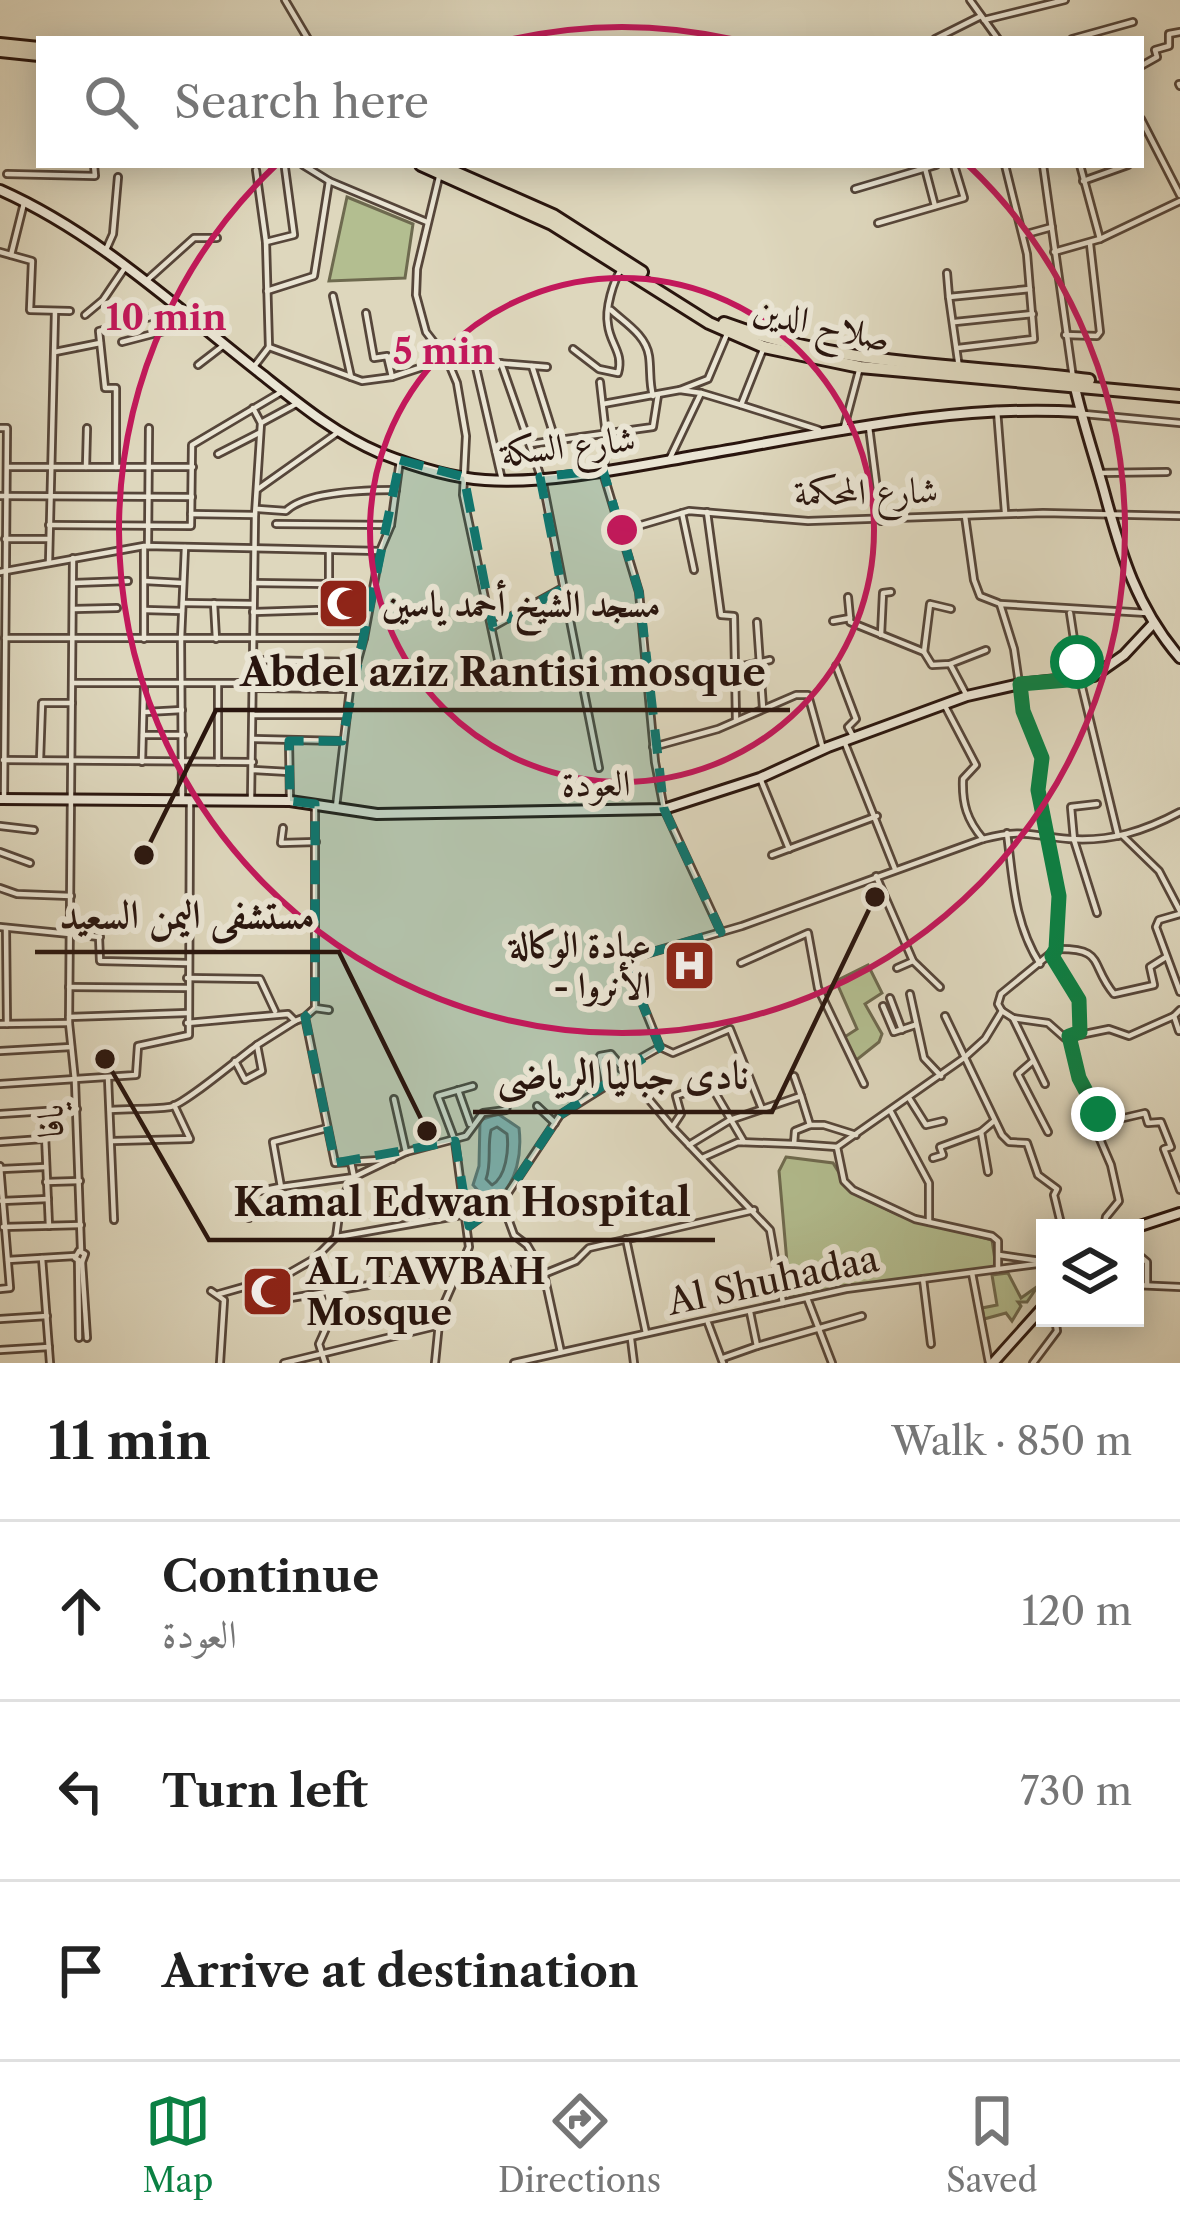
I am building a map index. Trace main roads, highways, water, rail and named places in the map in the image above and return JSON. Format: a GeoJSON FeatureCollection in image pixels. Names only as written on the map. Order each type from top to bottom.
{"type":"FeatureCollection","features":[{"type":"Feature","properties":{"kind":"highway"},"geometry":{"type":"LineString","coordinates":[[0,47],[36,52]]}},
{"type":"Feature","properties":{"kind":"highway","name":"صلاح الدين"},"geometry":{"type":"LineString","coordinates":[[439,169],[552,224],[728,332],[764,347],[860,368],[1074,382]]}},
{"type":"Feature","properties":{"kind":"highway","name":"صلاح الدين"},"geometry":{"type":"LineString","coordinates":[[439,169],[584,232],[724,324],[790,346],[863,359],[1180,393]]}},
{"type":"Feature","properties":{"kind":"main road","name":"شارع السكة"},"geometry":{"type":"LineString","coordinates":[[0,190],[65,224],[126,266],[339,432],[400,460],[464,477],[502,480],[603,470],[998,410],[1080,412]]}},
{"type":"Feature","properties":{"kind":"main road"},"geometry":{"type":"LineString","coordinates":[[1074,382],[1110,516],[1147,614],[1180,658]]}},
{"type":"Feature","properties":{"kind":"main road","name":"العودة"},"geometry":{"type":"LineString","coordinates":[[2,799],[290,801],[376,814],[664,809],[760,778],[823,749],[967,696],[1020,684],[1094,676],[1124,655],[1152,625]]}},
{"type":"Feature","properties":{"kind":"main road"},"geometry":{"type":"LineString","coordinates":[[1144,1225],[1180,1213]]}},
{"type":"Feature","properties":{"kind":"main road"},"geometry":{"type":"LineString","coordinates":[[991,1363],[1036,1315]]}},
{"type":"Feature","properties":{"kind":"water"},"geometry":{"type":"Polygon","coordinates":[[[498,1114],[519,1128],[520,1138],[514,1175],[498,1198],[483,1196],[473,1185],[479,1166],[480,1120],[498,1114]]]}},
{"type":"Feature","properties":{"kind":"place","name":"مسجد الشيخ أحمد ياسين"},"geometry":{"type":"Point","coordinates":[343,603]}},
{"type":"Feature","properties":{"kind":"place","name":"Abdel aziz Rantisi mosque"},"geometry":{"type":"Point","coordinates":[144,855]}},
{"type":"Feature","properties":{"kind":"place","name":"نادى جباليا الرياضى"},"geometry":{"type":"Point","coordinates":[875,897]}},
{"type":"Feature","properties":{"kind":"place","name":"عيادة الوكالة - الأنروا"},"geometry":{"type":"Point","coordinates":[690,965]}},
{"type":"Feature","properties":{"kind":"place","name":"Kamal Edwan Hospital"},"geometry":{"type":"Point","coordinates":[105,1059]}},
{"type":"Feature","properties":{"kind":"place","name":"مستشفى اليمن السعيد"},"geometry":{"type":"Point","coordinates":[427,1131]}},
{"type":"Feature","properties":{"kind":"place","name":"AL TAWBAH Mosque"},"geometry":{"type":"Point","coordinates":[267,1292]}}]}
